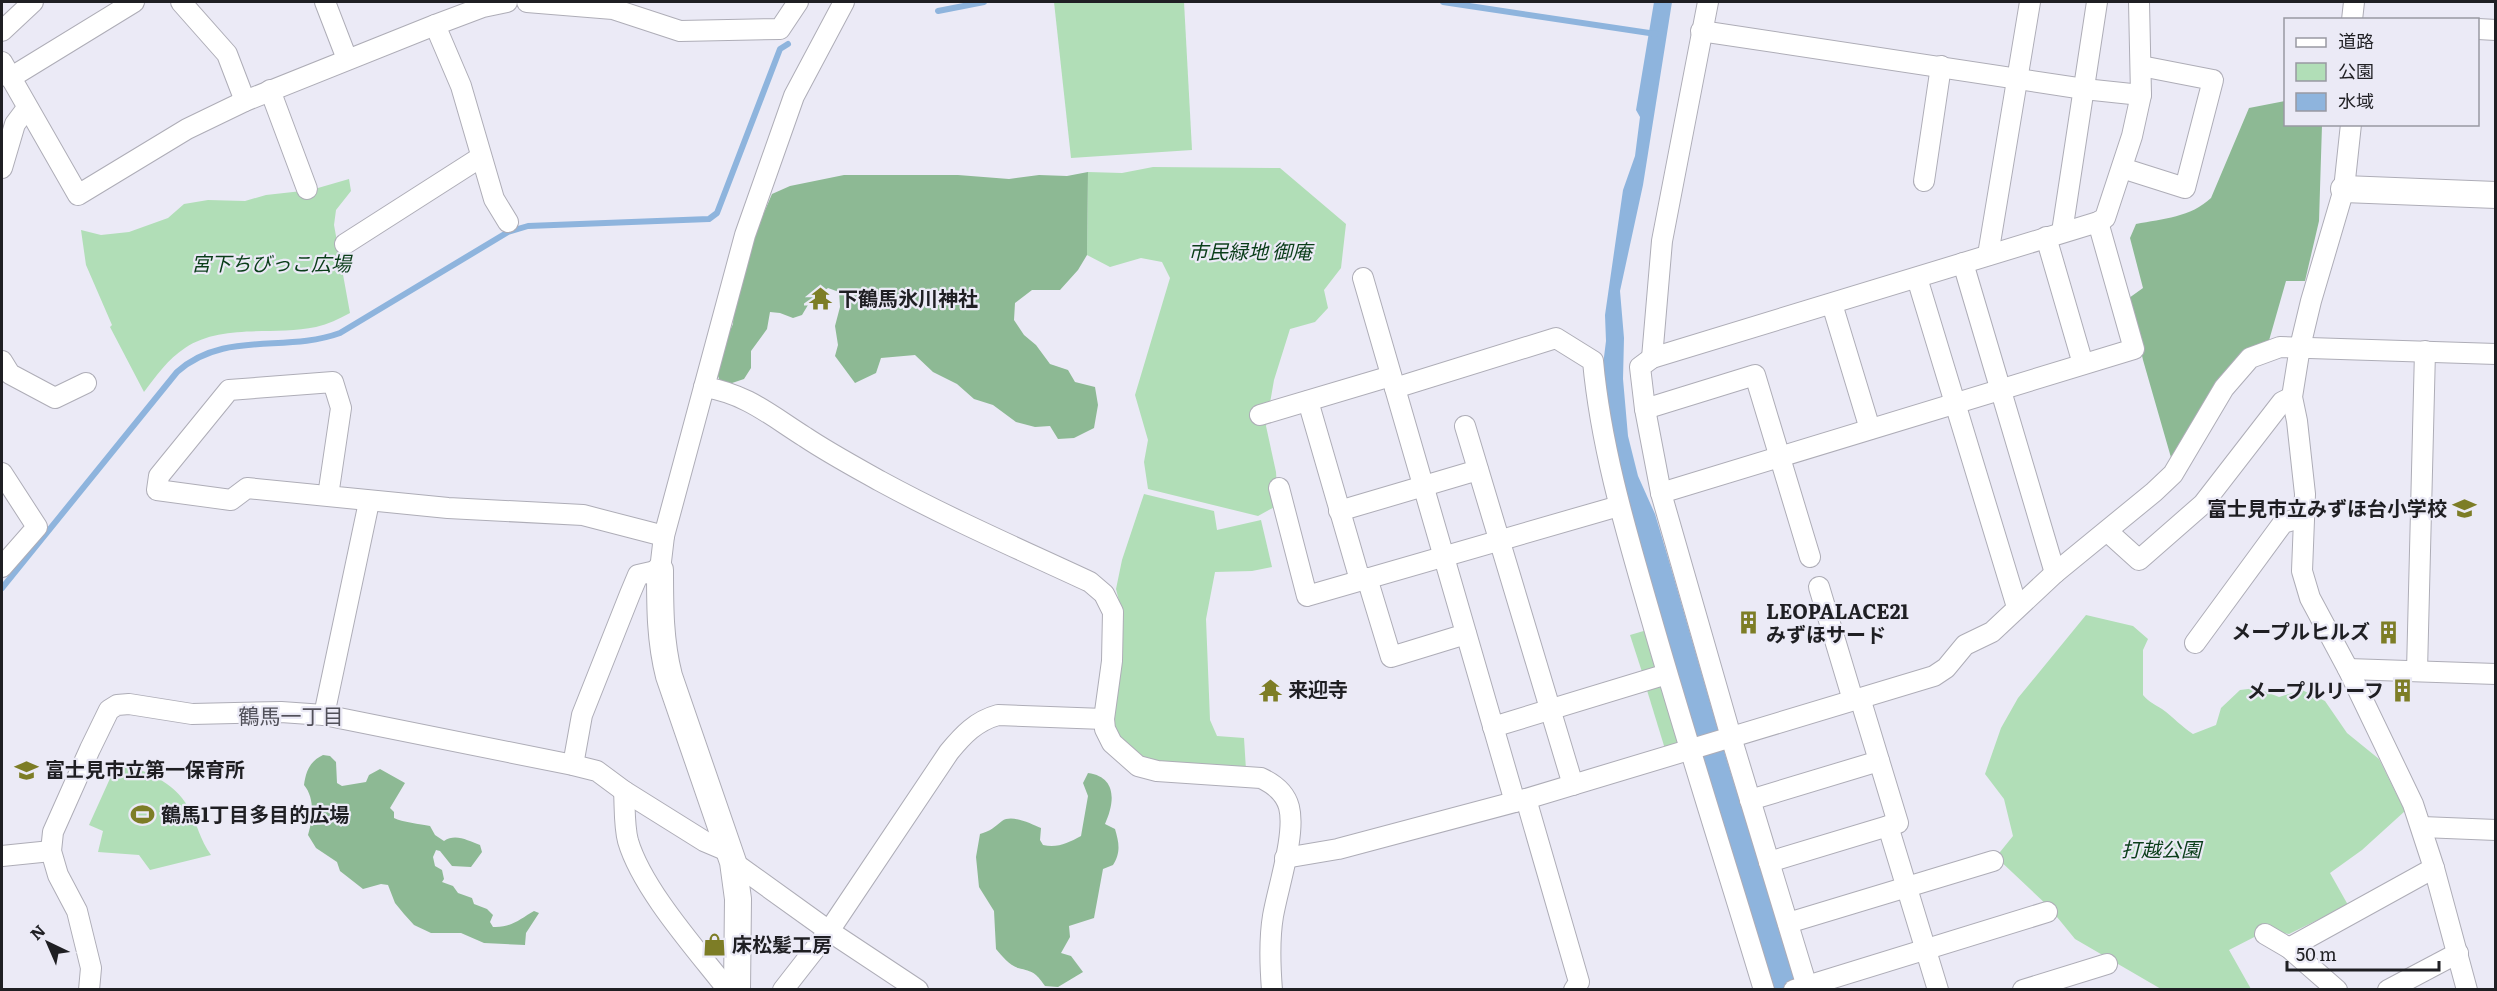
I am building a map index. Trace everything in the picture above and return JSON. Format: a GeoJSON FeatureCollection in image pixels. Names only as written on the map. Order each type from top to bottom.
{"type":"FeatureCollection","features":[{"type":"Feature","properties":{"kind":"street"},"geometry":{"type":"LineString","coordinates":[[2,31],[33,2]]}},
{"type":"Feature","properties":{"kind":"street"},"geometry":{"type":"LineString","coordinates":[[134,2],[6,70],[78,195],[187,129],[245,101],[435,25],[483,7],[507,2]]}},
{"type":"Feature","properties":{"kind":"street"},"geometry":{"type":"LineString","coordinates":[[181,2],[227,54],[245,101]]}},
{"type":"Feature","properties":{"kind":"street"},"geometry":{"type":"LineString","coordinates":[[325,2],[347,59]]}},
{"type":"Feature","properties":{"kind":"street"},"geometry":{"type":"LineString","coordinates":[[527,2],[613,9],[681,31],[780,29],[798,2]]}},
{"type":"Feature","properties":{"kind":"street"},"geometry":{"type":"LineString","coordinates":[[737,990],[738,899],[732,857],[665,659],[660,625],[660,570],[664,536],[746,235],[794,96],[844,2]]}},
{"type":"Feature","properties":{"kind":"street"},"geometry":{"type":"LineString","coordinates":[[1652,358],[1662,241],[1708,2]]}},
{"type":"Feature","properties":{"kind":"street"},"geometry":{"type":"LineString","coordinates":[[1988,255],[2030,2]]}},
{"type":"Feature","properties":{"kind":"street"},"geometry":{"type":"LineString","coordinates":[[2084,364],[2054,235],[2084,89],[2097,2]]}},
{"type":"Feature","properties":{"kind":"street"},"geometry":{"type":"LineString","coordinates":[[2047,912],[1803,988],[1788,923],[1731,737],[1661,493],[1645,409],[1640,367],[1652,358],[1917,278],[2105,218],[2132,136],[2141,95],[2139,2]]}},
{"type":"Feature","properties":{"kind":"street"},"geometry":{"type":"LineString","coordinates":[[2352,18],[2354,2]]}},
{"type":"Feature","properties":{"kind":"street"},"geometry":{"type":"LineString","coordinates":[[435,25],[461,86],[494,199],[508,222]]}},
{"type":"Feature","properties":{"kind":"street"},"geometry":{"type":"LineString","coordinates":[[2479,29],[2496,30]]}},
{"type":"Feature","properties":{"kind":"street"},"geometry":{"type":"LineString","coordinates":[[1701,31],[2017,77],[2084,89],[2141,95]]}},
{"type":"Feature","properties":{"kind":"street"},"geometry":{"type":"LineString","coordinates":[[1924,181],[1941,66]]}},
{"type":"Feature","properties":{"kind":"street"},"geometry":{"type":"LineString","coordinates":[[2122,168],[2185,188],[2213,80],[2141,66]]}},
{"type":"Feature","properties":{"kind":"street"},"geometry":{"type":"LineString","coordinates":[[270,90],[307,189]]}},
{"type":"Feature","properties":{"kind":"street"},"geometry":{"type":"LineString","coordinates":[[2,168],[15,124],[27,108]]}},
{"type":"Feature","properties":{"kind":"street"},"geometry":{"type":"LineString","coordinates":[[2351,126],[2344,189],[2300,347],[2292,398],[2297,421],[2305,494],[2302,571],[2310,598],[2348,669],[2413,804],[2434,868],[2467,990]]}},
{"type":"Feature","properties":{"kind":"street"},"geometry":{"type":"LineString","coordinates":[[345,244],[482,157]]}},
{"type":"Feature","properties":{"kind":"street"},"geometry":{"type":"LineString","coordinates":[[2344,189],[2496,195]]}},
{"type":"Feature","properties":{"kind":"street"},"geometry":{"type":"LineString","coordinates":[[1661,493],[2134,349],[2098,222]]}},
{"type":"Feature","properties":{"kind":"street"},"geometry":{"type":"LineString","coordinates":[[1963,263],[2055,573]]}},
{"type":"Feature","properties":{"kind":"street"},"geometry":{"type":"LineString","coordinates":[[1363,278],[1493,727],[1520,800],[1579,982],[1574,990]]}},
{"type":"Feature","properties":{"kind":"street"},"geometry":{"type":"LineString","coordinates":[[1917,278],[2017,607]]}},
{"type":"Feature","properties":{"kind":"street"},"geometry":{"type":"LineString","coordinates":[[1832,304],[1870,429]]}},
{"type":"Feature","properties":{"kind":"street"},"geometry":{"type":"LineString","coordinates":[[1260,415],[1556,338],[1593,361],[1602,436],[1619,506],[1690,751],[1764,990]]}},
{"type":"Feature","properties":{"kind":"street"},"geometry":{"type":"LineString","coordinates":[[1285,858],[1338,849],[1520,800],[1690,751],[1934,676],[1946,668],[1965,645],[1992,632],[2055,573],[2108,532],[2173,474],[2224,388],[2250,358],[2280,347],[2496,354]]}},
{"type":"Feature","properties":{"kind":"street"},"geometry":{"type":"LineString","coordinates":[[2417,671],[2425,351]]}},
{"type":"Feature","properties":{"kind":"street"},"geometry":{"type":"LineString","coordinates":[[2,361],[10,374],[55,398],[86,383]]}},
{"type":"Feature","properties":{"kind":"street"},"geometry":{"type":"LineString","coordinates":[[1645,409],[1755,375],[1810,557]]}},
{"type":"Feature","properties":{"kind":"street"},"geometry":{"type":"LineString","coordinates":[[328,496],[341,408],[333,382],[229,390],[159,476],[157,490],[231,500],[247,488],[369,502],[584,515],[664,536]]}},
{"type":"Feature","properties":{"kind":"street"},"geometry":{"type":"LineString","coordinates":[[705,387],[725,390],[768,411],[804,437],[880,481],[952,519],[1090,582],[1104,594],[1113,612],[1112,661],[1104,719],[1105,729],[1112,743],[1138,766],[1157,771],[1261,778],[1275,784],[1289,807],[1290,826],[1273,918],[1270,957],[1272,990]]}},
{"type":"Feature","properties":{"kind":"street"},"geometry":{"type":"LineString","coordinates":[[2108,532],[2139,560],[2203,504],[2282,402],[2292,398]]}},
{"type":"Feature","properties":{"kind":"street"},"geometry":{"type":"LineString","coordinates":[[1308,401],[1339,511],[1391,657],[1466,634]]}},
{"type":"Feature","properties":{"kind":"street"},"geometry":{"type":"LineString","coordinates":[[1465,426],[1573,785]]}},
{"type":"Feature","properties":{"kind":"street"},"geometry":{"type":"LineString","coordinates":[[1339,511],[1478,470]]}},
{"type":"Feature","properties":{"kind":"street"},"geometry":{"type":"LineString","coordinates":[[2,473],[37,527],[2,567]]}},
{"type":"Feature","properties":{"kind":"street"},"geometry":{"type":"LineString","coordinates":[[1280,488],[1306,596],[1619,506]]}},
{"type":"Feature","properties":{"kind":"street"},"geometry":{"type":"LineString","coordinates":[[324,715],[369,502]]}},
{"type":"Feature","properties":{"kind":"street"},"geometry":{"type":"LineString","coordinates":[[2195,643],[2283,523],[2304,517]]}},
{"type":"Feature","properties":{"kind":"street"},"geometry":{"type":"LineString","coordinates":[[573,765],[582,715],[638,575],[660,570]]}},
{"type":"Feature","properties":{"kind":"street"},"geometry":{"type":"LineString","coordinates":[[1769,862],[1898,823],[1819,587]]}},
{"type":"Feature","properties":{"kind":"street"},"geometry":{"type":"LineString","coordinates":[[2348,669],[2496,674]]}},
{"type":"Feature","properties":{"kind":"street"},"geometry":{"type":"LineString","coordinates":[[1493,727],[1667,674]]}},
{"type":"Feature","properties":{"kind":"street"},"geometry":{"type":"LineString","coordinates":[[89,990],[91,968],[77,911],[58,875],[51,851],[53,832],[109,710],[117,705],[129,704],[192,714],[281,712],[324,715],[597,771],[624,791],[732,857],[829,931],[918,990]]}},
{"type":"Feature","properties":{"kind":"street"},"geometry":{"type":"LineString","coordinates":[[783,990],[829,931],[949,752],[965,733],[985,719],[998,714],[1104,719]]}},
{"type":"Feature","properties":{"kind":"street"},"geometry":{"type":"LineString","coordinates":[[1750,800],[1879,761]]}},
{"type":"Feature","properties":{"kind":"street"},"geometry":{"type":"LineString","coordinates":[[624,791],[627,839],[637,867],[728,990]]}},
{"type":"Feature","properties":{"kind":"street"},"geometry":{"type":"LineString","coordinates":[[1888,826],[1938,990]]}},
{"type":"Feature","properties":{"kind":"street"},"geometry":{"type":"LineString","coordinates":[[2422,827],[2496,830]]}},
{"type":"Feature","properties":{"kind":"street"},"geometry":{"type":"LineString","coordinates":[[2,856],[51,851]]}},
{"type":"Feature","properties":{"kind":"street"},"geometry":{"type":"LineString","coordinates":[[1788,923],[1993,861]]}},
{"type":"Feature","properties":{"kind":"street"},"geometry":{"type":"LineString","coordinates":[[2289,948],[2434,868]]}},
{"type":"Feature","properties":{"kind":"street"},"geometry":{"type":"LineString","coordinates":[[2265,934],[2289,948],[2337,990]]}},
{"type":"Feature","properties":{"kind":"street"},"geometry":{"type":"LineString","coordinates":[[2388,990],[2458,953]]}},
{"type":"Feature","properties":{"kind":"street"},"geometry":{"type":"LineString","coordinates":[[2023,990],[2107,964]]}},
{"type":"Feature","properties":{"kind":"green space"},"geometry":{"type":"Polygon","coordinates":[[[1054,2],[1184,2],[1192,150],[1071,158],[1054,2]]]}},
{"type":"Feature","properties":{"kind":"green space"},"geometry":{"type":"Polygon","coordinates":[[[2284,101],[2284,126],[2322,126],[2319,221],[2305,281],[2286,281],[2268,344],[2172,461],[2143,360],[2129,298],[2143,288],[2130,238],[2136,224],[2186,213],[2211,198],[2249,108],[2284,101]]]}},
{"type":"Feature","properties":{"kind":"green space","name":"市民緑地 御庵"},"geometry":{"type":"Polygon","coordinates":[[[1153,167],[1280,168],[1346,224],[1341,268],[1324,290],[1328,308],[1315,322],[1290,329],[1274,380],[1266,426],[1276,472],[1278,505],[1258,516],[1148,489],[1144,462],[1148,440],[1135,395],[1170,278],[1162,262],[1141,258],[1110,267],[1087,255],[1088,172],[1122,173],[1153,167]]]}},
{"type":"Feature","properties":{"kind":"green space"},"geometry":{"type":"Polygon","coordinates":[[[1088,172],[1087,255],[1078,270],[1060,290],[1032,290],[1015,303],[1014,320],[1050,364],[1068,370],[1075,382],[1095,387],[1098,405],[1094,428],[1074,438],[1058,439],[1050,426],[1035,427],[1016,422],[993,405],[974,399],[957,384],[933,372],[915,355],[881,358],[876,373],[855,383],[835,356],[838,345],[835,326],[840,307],[839,292],[828,288],[811,300],[802,315],[793,318],[770,312],[767,329],[751,351],[751,368],[744,379],[729,384],[720,381],[716,371],[722,348],[733,324],[734,305],[742,285],[750,245],[772,194],[790,186],[844,175],[958,175],[1009,179],[1039,175],[1067,176],[1088,172]]]}},
{"type":"Feature","properties":{"kind":"green space","name":"宮下ちびっこ広場"},"geometry":{"type":"Polygon","coordinates":[[[349,179],[351,191],[336,210],[334,225],[350,313],[316,327],[232,333],[200,340],[173,357],[144,392],[110,327],[112,325],[86,265],[81,230],[101,235],[129,232],[168,218],[184,204],[208,200],[245,201],[266,195],[311,190],[349,179]]]}},
{"type":"Feature","properties":{"kind":"green space"},"geometry":{"type":"Polygon","coordinates":[[[1144,494],[1214,511],[1217,530],[1261,520],[1272,567],[1252,571],[1215,572],[1206,619],[1210,720],[1217,736],[1244,738],[1246,770],[1142,760],[1120,741],[1113,724],[1121,671],[1123,617],[1116,589],[1122,560],[1144,494]]]}},
{"type":"Feature","properties":{"kind":"green space","name":"打越公園"},"geometry":{"type":"Polygon","coordinates":[[[2086,615],[2133,626],[2148,639],[2143,650],[2143,695],[2193,734],[2216,725],[2221,708],[2240,690],[2256,688],[2279,697],[2302,690],[2325,701],[2347,733],[2379,759],[2405,811],[2362,850],[2330,873],[2348,905],[2289,934],[2266,931],[2229,950],[2251,989],[2161,989],[2075,939],[2048,906],[1996,857],[2013,836],[2004,799],[1985,774],[2001,728],[2018,698],[2086,615]]]}},
{"type":"Feature","properties":{"kind":"green space"},"geometry":{"type":"Polygon","coordinates":[[[1647,630],[1657,664],[1654,672],[1643,675],[1630,635],[1647,630]]]}},
{"type":"Feature","properties":{"kind":"green space"},"geometry":{"type":"Polygon","coordinates":[[[1662,685],[1680,740],[1677,745],[1665,749],[1646,687],[1662,685]]]}},
{"type":"Feature","properties":{"kind":"green space"},"geometry":{"type":"Polygon","coordinates":[[[323,755],[330,756],[336,762],[337,783],[342,786],[366,782],[369,775],[380,769],[405,783],[390,808],[394,812],[394,818],[430,826],[435,835],[444,841],[458,838],[480,845],[482,852],[471,867],[452,866],[440,851],[436,850],[433,857],[435,866],[442,870],[444,879],[442,882],[453,886],[458,893],[472,898],[474,904],[487,909],[493,915],[490,922],[493,927],[510,924],[534,911],[539,913],[526,933],[525,945],[484,943],[461,933],[431,933],[414,925],[404,914],[395,903],[388,885],[381,884],[363,889],[340,871],[337,862],[316,848],[308,835],[312,809],[308,790],[304,785],[307,771],[312,763],[323,755]]]}},
{"type":"Feature","properties":{"kind":"green space","name":"鶴馬1丁目多目的広場"},"geometry":{"type":"Polygon","coordinates":[[[117,763],[147,773],[175,790],[188,807],[211,855],[150,870],[139,855],[98,852],[103,831],[89,825],[117,763]]]}},
{"type":"Feature","properties":{"kind":"green space"},"geometry":{"type":"Polygon","coordinates":[[[1088,773],[1097,775],[1109,785],[1112,799],[1105,824],[1115,829],[1118,852],[1113,865],[1103,869],[1094,918],[1069,926],[1070,937],[1061,953],[1071,956],[1083,972],[1058,987],[1045,986],[1034,973],[1012,965],[996,949],[994,911],[979,887],[976,857],[980,834],[1006,819],[1011,819],[1022,820],[1041,828],[1040,840],[1043,845],[1063,844],[1081,836],[1088,796],[1083,783],[1088,773]]]}},
{"type":"Feature","properties":{"kind":"water"},"geometry":{"type":"Polygon","coordinates":[[[1654,2],[1672,2],[1643,185],[1620,291],[1624,338],[1623,379],[1628,436],[1638,476],[1655,514],[1725,754],[1798,989],[1771,989],[1615,469],[1603,365],[1606,341],[1605,315],[1623,190],[1635,156],[1640,117],[1636,110],[1654,2]]]}},
{"type":"Feature","properties":{"kind":"waterway"},"geometry":{"type":"LineString","coordinates":[[938,11],[984,2]]}},
{"type":"Feature","properties":{"kind":"waterway"},"geometry":{"type":"LineString","coordinates":[[1443,2],[1656,34]]}},
{"type":"Feature","properties":{"kind":"waterway"},"geometry":{"type":"LineString","coordinates":[[2,588],[177,372],[195,359],[235,346],[298,342],[340,333],[508,232],[528,226],[709,219],[717,213],[780,49],[788,44]]}},
{"type":"Feature","properties":{"kind":"place","name":"下鶴馬氷川神社"},"geometry":{"type":"Point","coordinates":[820,299]}},
{"type":"Feature","properties":{"kind":"place","name":"富士見市立みずほ台小学校"},"geometry":{"type":"Point","coordinates":[2465,509]}},
{"type":"Feature","properties":{"kind":"place","name":"LEOPALACE21 みずほサード"},"geometry":{"type":"Point","coordinates":[1748,623]}},
{"type":"Feature","properties":{"kind":"place","name":"メープルヒルズ"},"geometry":{"type":"Point","coordinates":[2388,632]}},
{"type":"Feature","properties":{"kind":"place","name":"来迎寺"},"geometry":{"type":"Point","coordinates":[1270,690]}},
{"type":"Feature","properties":{"kind":"place","name":"メープルリーフ"},"geometry":{"type":"Point","coordinates":[2402,691]}},
{"type":"Feature","properties":{"kind":"place","name":"富士見市立第一保育所"},"geometry":{"type":"Point","coordinates":[27,770]}},
{"type":"Feature","properties":{"kind":"place","name":"鶴馬1丁目多目的広場"},"geometry":{"type":"Point","coordinates":[143,815]}},
{"type":"Feature","properties":{"kind":"place","name":"床松髪工房"},"geometry":{"type":"Point","coordinates":[714,945]}},
{"type":"Feature","properties":{"kind":"district","name":"鶴馬一丁目"},"geometry":{"type":"Point","coordinates":[291,717]}}]}
